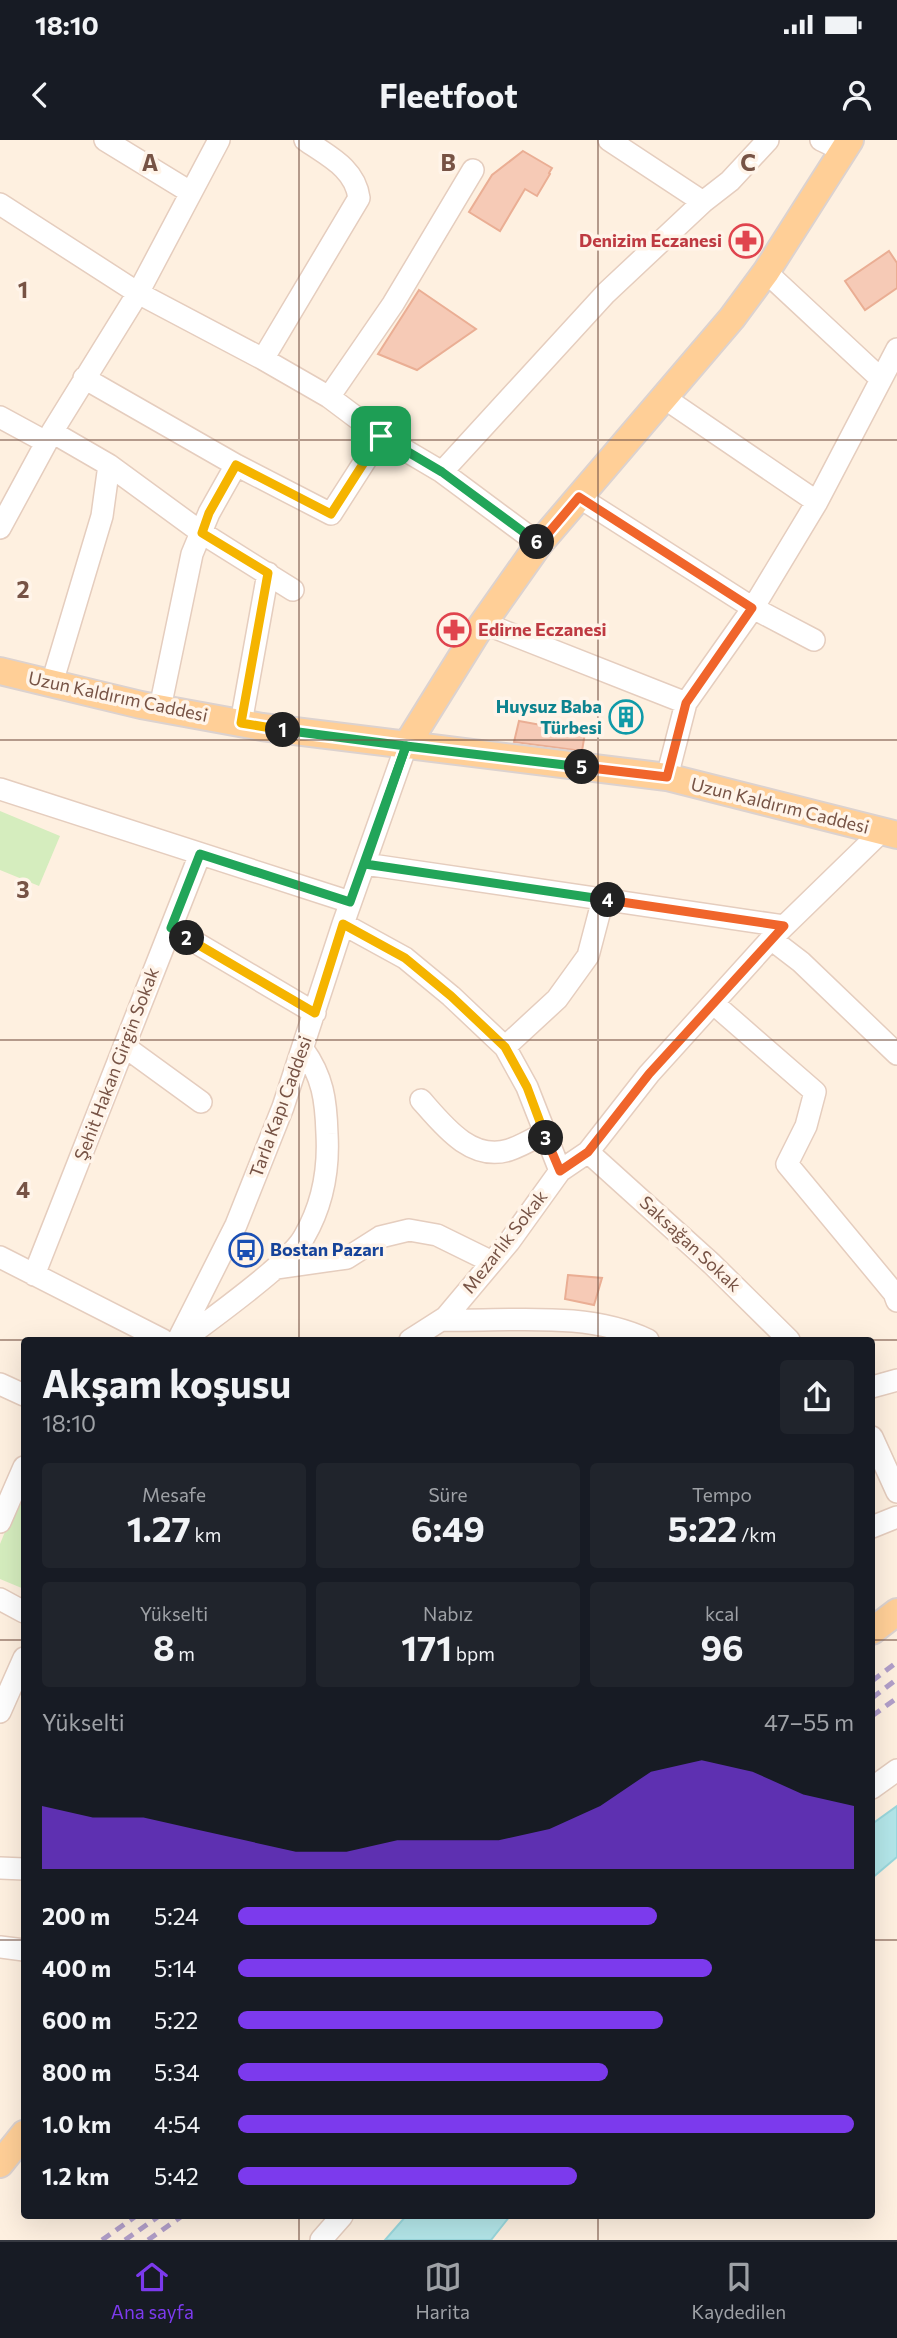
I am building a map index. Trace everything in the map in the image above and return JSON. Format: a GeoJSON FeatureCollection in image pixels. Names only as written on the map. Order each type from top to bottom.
{"type":"FeatureCollection","features":[{"type":"Feature","properties":{"kind":"main road"},"geometry":{"type":"LineString","coordinates":[[406,746],[483,623],[539,544],[732,318],[766,272],[839,144]]}},
{"type":"Feature","properties":{"kind":"main road","name":"Uzun Kaldırım Caddesi"},"geometry":{"type":"LineString","coordinates":[[0,671],[160,708],[241,723],[667,777],[889,833]]}},
{"type":"Feature","properties":{"kind":"main road"},"geometry":{"type":"LineString","coordinates":[[875,1629],[897,1612]]}},
{"type":"Feature","properties":{"kind":"main road"},"geometry":{"type":"LineString","coordinates":[[0,2164],[21,2138]]}},
{"type":"Feature","properties":{"kind":"street"},"geometry":{"type":"LineString","coordinates":[[105,140],[190,192]]}},
{"type":"Feature","properties":{"kind":"street"},"geometry":{"type":"LineString","coordinates":[[0,528],[49,437],[138,293],[219,140]]}},
{"type":"Feature","properties":{"kind":"street"},"geometry":{"type":"LineString","coordinates":[[263,359],[359,198],[350,172],[305,140]]}},
{"type":"Feature","properties":{"kind":"street"},"geometry":{"type":"LineString","coordinates":[[609,140],[702,202]]}},
{"type":"Feature","properties":{"kind":"street"},"geometry":{"type":"LineString","coordinates":[[442,472],[607,293],[702,202],[730,181],[768,140]]}},
{"type":"Feature","properties":{"kind":"street"},"geometry":{"type":"LineString","coordinates":[[329,397],[388,310],[473,170]]}},
{"type":"Feature","properties":{"kind":"street"},"geometry":{"type":"LineString","coordinates":[[0,204],[138,293],[329,397],[381,436],[442,472],[539,544]]}},
{"type":"Feature","properties":{"kind":"street"},"geometry":{"type":"LineString","coordinates":[[766,272],[881,379]]}},
{"type":"Feature","properties":{"kind":"street"},"geometry":{"type":"LineString","coordinates":[[667,777],[686,703],[752,608],[817,502],[897,349]]}},
{"type":"Feature","properties":{"kind":"street"},"geometry":{"type":"LineString","coordinates":[[84,378],[236,465],[331,514],[381,436]]}},
{"type":"Feature","properties":{"kind":"street"},"geometry":{"type":"LineString","coordinates":[[663,397],[817,502]]}},
{"type":"Feature","properties":{"kind":"street"},"geometry":{"type":"LineString","coordinates":[[0,417],[109,465],[202,533],[293,590]]}},
{"type":"Feature","properties":{"kind":"street"},"geometry":{"type":"LineString","coordinates":[[52,683],[102,516],[109,465]]}},
{"type":"Feature","properties":{"kind":"street"},"geometry":{"type":"LineString","coordinates":[[160,708],[192,554],[209,513],[236,465]]}},
{"type":"Feature","properties":{"kind":"street"},"geometry":{"type":"LineString","coordinates":[[579,497],[752,608],[814,640]]}},
{"type":"Feature","properties":{"kind":"street"},"geometry":{"type":"LineString","coordinates":[[241,723],[268,573]]}},
{"type":"Feature","properties":{"kind":"street"},"geometry":{"type":"LineString","coordinates":[[483,623],[686,703]]}},
{"type":"Feature","properties":{"kind":"street","name":"Tarla Kapı Caddesi"},"geometry":{"type":"LineString","coordinates":[[181,1337],[236,1225],[283,1107],[350,902],[406,746]]}},
{"type":"Feature","properties":{"kind":"street"},"geometry":{"type":"LineString","coordinates":[[0,789],[350,902]]}},
{"type":"Feature","properties":{"kind":"street","name":"Mezarlık Sokak"},"geometry":{"type":"LineString","coordinates":[[415,1337],[442,1320],[492,1262],[560,1171],[588,1152],[649,1074],[778,933],[889,833]]}},
{"type":"Feature","properties":{"kind":"street","name":"Şehit Hakan Girgin Sokak"},"geometry":{"type":"LineString","coordinates":[[34,1275],[200,854]]}},
{"type":"Feature","properties":{"kind":"street"},"geometry":{"type":"LineString","coordinates":[[365,864],[603,899],[778,933],[802,962],[897,1054]]}},
{"type":"Feature","properties":{"kind":"street"},"geometry":{"type":"LineString","coordinates":[[505,1047],[557,999],[588,956],[603,899]]}},
{"type":"Feature","properties":{"kind":"street"},"geometry":{"type":"LineString","coordinates":[[343,924],[405,958],[451,996],[505,1047],[527,1087],[560,1171]]}},
{"type":"Feature","properties":{"kind":"street"},"geometry":{"type":"LineString","coordinates":[[171,928],[315,1013]]}},
{"type":"Feature","properties":{"kind":"street"},"geometry":{"type":"LineString","coordinates":[[714,1004],[815,1092],[806,1126],[787,1164],[896,1295]]}},
{"type":"Feature","properties":{"kind":"street"},"geometry":{"type":"LineString","coordinates":[[124,1046],[201,1102]]}},
{"type":"Feature","properties":{"kind":"street"},"geometry":{"type":"LineString","coordinates":[[184,1337],[245,1295],[276,1268],[303,1239],[318,1207],[328,1147],[326,1101],[316,1067],[303,1049]]}},
{"type":"Feature","properties":{"kind":"street"},"geometry":{"type":"LineString","coordinates":[[422,1100],[441,1123],[468,1147],[493,1152],[508,1150],[544,1133]]}},
{"type":"Feature","properties":{"kind":"street","name":"Saksağan Sokak"},"geometry":{"type":"LineString","coordinates":[[588,1152],[712,1264],[786,1337]]}},
{"type":"Feature","properties":{"kind":"street"},"geometry":{"type":"LineString","coordinates":[[276,1268],[347,1258],[380,1237],[410,1230],[437,1235],[492,1262]]}},
{"type":"Feature","properties":{"kind":"street"},"geometry":{"type":"LineString","coordinates":[[0,1256],[157,1337]]}},
{"type":"Feature","properties":{"kind":"street"},"geometry":{"type":"LineString","coordinates":[[442,1320],[544,1319],[598,1326],[641,1337]]}},
{"type":"Feature","properties":{"kind":"street"},"geometry":{"type":"LineString","coordinates":[[875,1386],[897,1381]]}},
{"type":"Feature","properties":{"kind":"street"},"geometry":{"type":"LineString","coordinates":[[0,1384],[21,1394]]}},
{"type":"Feature","properties":{"kind":"street"},"geometry":{"type":"LineString","coordinates":[[875,1444],[897,1492]]}},
{"type":"Feature","properties":{"kind":"street"},"geometry":{"type":"LineString","coordinates":[[0,1522],[21,1474]]}},
{"type":"Feature","properties":{"kind":"street"},"geometry":{"type":"LineString","coordinates":[[875,1526],[897,1517]]}},
{"type":"Feature","properties":{"kind":"street"},"geometry":{"type":"LineString","coordinates":[[0,1712],[21,1665]]}},
{"type":"Feature","properties":{"kind":"street"},"geometry":{"type":"LineString","coordinates":[[875,1786],[897,1770]]}},
{"type":"Feature","properties":{"kind":"street"},"geometry":{"type":"LineString","coordinates":[[0,1868],[21,1869]]}},
{"type":"Feature","properties":{"kind":"street"},"geometry":{"type":"LineString","coordinates":[[0,1947],[21,1950]]}},
{"type":"Feature","properties":{"kind":"street"},"geometry":{"type":"LineString","coordinates":[[321,2240],[339,2219]]}},
{"type":"Feature","properties":{"kind":"green space"},"geometry":{"type":"Polygon","coordinates":[[[0,811],[60,836],[39,886],[0,870],[0,811]]]}},
{"type":"Feature","properties":{"kind":"green space"},"geometry":{"type":"Polygon","coordinates":[[[21,1492],[21,1588],[0,1579],[0,1544],[21,1492]]]}},
{"type":"Feature","properties":{"kind":"water"},"geometry":{"type":"Polygon","coordinates":[[[897,1806],[897,1857],[875,1875],[875,1822],[897,1806]]]}},
{"type":"Feature","properties":{"kind":"water"},"geometry":{"type":"Polygon","coordinates":[[[403,2219],[508,2219],[491,2240],[385,2240],[403,2219]]]}},
{"type":"Feature","properties":{"kind":"building"},"geometry":{"type":"Polygon","coordinates":[[[523,151],[552,168],[537,196],[525,189],[500,231],[469,212],[492,175],[523,151]]]}},
{"type":"Feature","properties":{"kind":"building"},"geometry":{"type":"Polygon","coordinates":[[[889,251],[897,263],[897,288],[865,310],[845,281],[889,251]]]}},
{"type":"Feature","properties":{"kind":"building"},"geometry":{"type":"Polygon","coordinates":[[[419,290],[476,329],[417,370],[378,354],[419,290]]]}},
{"type":"Feature","properties":{"kind":"building","name":"Huysuz Baba Türbesi"},"geometry":{"type":"Polygon","coordinates":[[[620,706],[636,710],[632,728],[615,724],[620,706]]]}},
{"type":"Feature","properties":{"kind":"building"},"geometry":{"type":"Polygon","coordinates":[[[519,721],[585,733],[582,751],[514,742],[519,721]]]}},
{"type":"Feature","properties":{"kind":"building"},"geometry":{"type":"Polygon","coordinates":[[[568,1275],[602,1278],[594,1305],[565,1299],[568,1275]]]}},
{"type":"Feature","properties":{"kind":"railway"},"geometry":{"type":"LineString","coordinates":[[875,1679],[897,1662]]}},
{"type":"Feature","properties":{"kind":"railway"},"geometry":{"type":"LineString","coordinates":[[875,1696],[897,1679]]}},
{"type":"Feature","properties":{"kind":"railway"},"geometry":{"type":"LineString","coordinates":[[875,1714],[897,1698]]}},
{"type":"Feature","properties":{"kind":"railway"},"geometry":{"type":"LineString","coordinates":[[102,2240],[132,2219]]}},
{"type":"Feature","properties":{"kind":"railway"},"geometry":{"type":"LineString","coordinates":[[125,2240],[155,2219]]}},
{"type":"Feature","properties":{"kind":"railway"},"geometry":{"type":"LineString","coordinates":[[148,2240],[178,2219]]}},
{"type":"Feature","properties":{"kind":"place","name":"Denizim Eczanesi"},"geometry":{"type":"Point","coordinates":[746,241]}},
{"type":"Feature","properties":{"kind":"place","name":"Edirne Eczanesi"},"geometry":{"type":"Point","coordinates":[454,630]}},
{"type":"Feature","properties":{"kind":"place","name":"Huysuz Baba Türbesi"},"geometry":{"type":"Point","coordinates":[626,717]}},
{"type":"Feature","properties":{"kind":"place","name":"Bostan Pazarı"},"geometry":{"type":"Point","coordinates":[246,1250]}},
{"type":"Feature","properties":{"kind":"route"},"geometry":{"type":"LineString","coordinates":[[381,436],[331,514],[236,465],[209,513],[202,533],[268,573],[241,723],[406,746],[350,902],[200,854],[171,928],[315,1013],[343,924],[405,958],[451,996],[505,1047],[527,1087],[560,1171],[588,1152],[649,1074],[784,926],[365,864],[406,746],[667,777],[686,703],[752,608],[579,497],[539,544],[442,472],[381,436]]}}]}
